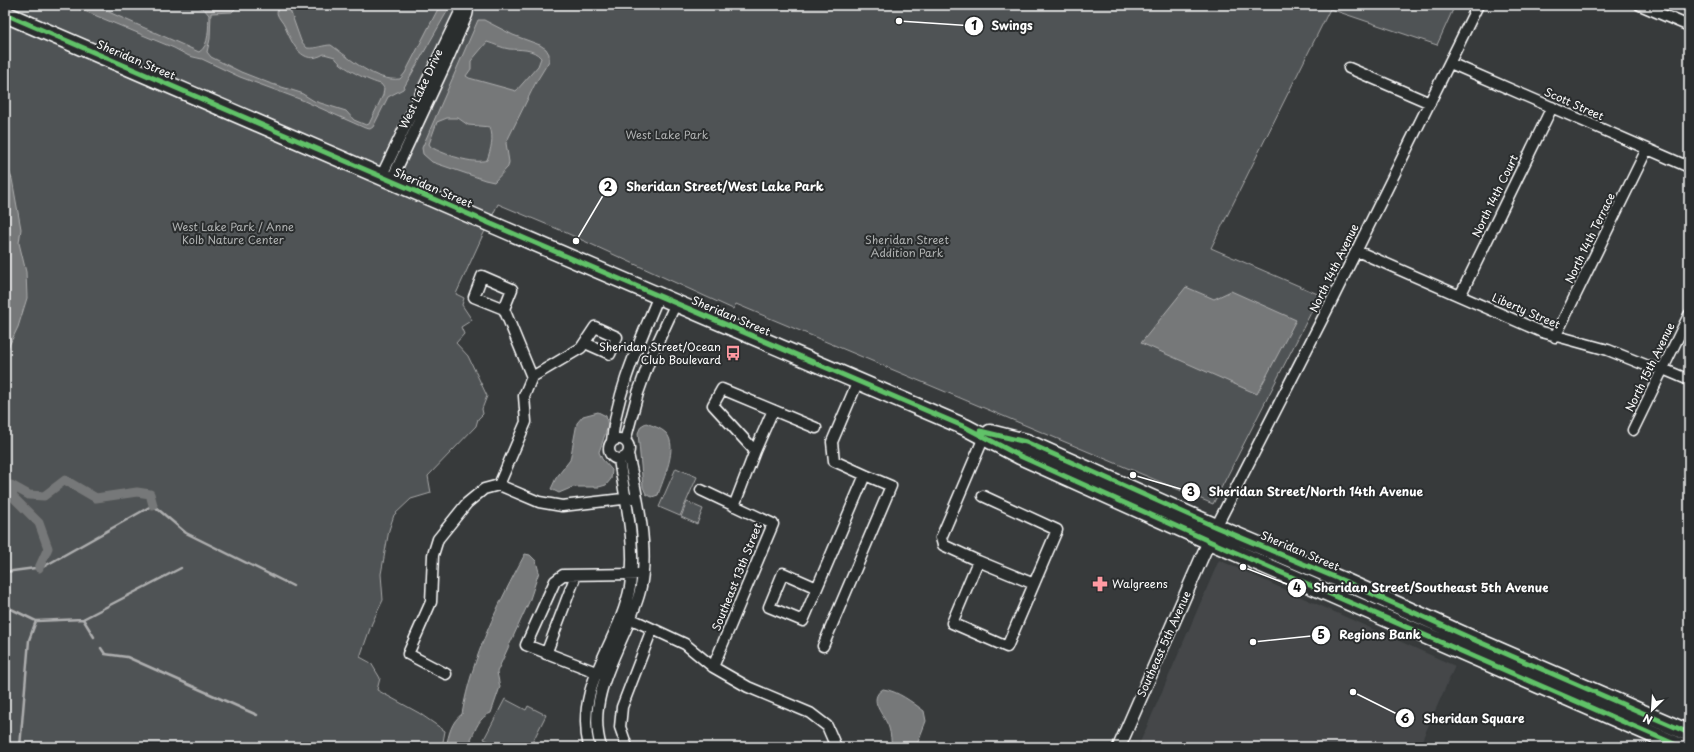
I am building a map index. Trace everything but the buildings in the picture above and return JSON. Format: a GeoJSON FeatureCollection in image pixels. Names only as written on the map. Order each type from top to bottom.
{"type":"FeatureCollection","features":[{"type":"Feature","properties":{"kind":"main road","name":"Sheridan Street"},"geometry":{"type":"LineString","coordinates":[[5,14],[965,427],[1020,456],[1212,534],[1344,581],[1572,683],[1689,733]]}},
{"type":"Feature","properties":{"kind":"main road","name":"Sheridan Street"},"geometry":{"type":"LineString","coordinates":[[965,427],[1026,442],[1360,606],[1580,704],[1681,747]]}},
{"type":"Feature","properties":{"kind":"main road"},"geometry":{"type":"LineString","coordinates":[[1360,606],[1376,604],[1451,638],[1461,639],[1467,636]]}},
{"type":"Feature","properties":{"kind":"main road"},"geometry":{"type":"LineString","coordinates":[[1455,649],[1468,646],[1554,682],[1572,683]]}},
{"type":"Feature","properties":{"kind":"main road"},"geometry":{"type":"LineString","coordinates":[[1580,704],[1608,710],[1672,738],[1681,737],[1689,733]]}},
{"type":"Feature","properties":{"kind":"street","name":"West Lake Drive"},"geometry":{"type":"LineString","coordinates":[[386,179],[446,63],[467,15],[467,5]]}},
{"type":"Feature","properties":{"kind":"street","name":"North 14th Avenue"},"geometry":{"type":"LineString","coordinates":[[1212,534],[1357,251],[1478,5]]}},
{"type":"Feature","properties":{"kind":"street"},"geometry":{"type":"LineString","coordinates":[[1640,5],[1689,26]]}},
{"type":"Feature","properties":{"kind":"street","name":"Scott Street"},"geometry":{"type":"LineString","coordinates":[[1450,63],[1689,167]]}},
{"type":"Feature","properties":{"kind":"street"},"geometry":{"type":"LineString","coordinates":[[1349,68],[1430,102]]}},
{"type":"Feature","properties":{"kind":"street","name":"North 14th Court"},"geometry":{"type":"LineString","coordinates":[[1460,296],[1552,107]]}},
{"type":"Feature","properties":{"kind":"street","name":"North 14th Terrace"},"geometry":{"type":"LineString","coordinates":[[1555,337],[1647,149]]}},
{"type":"Feature","properties":{"kind":"street","name":"Liberty Street"},"geometry":{"type":"LineString","coordinates":[[1357,251],[1555,337],[1608,350],[1648,366],[1663,369],[1689,380]]}},
{"type":"Feature","properties":{"kind":"street"},"geometry":{"type":"LineString","coordinates":[[624,457],[612,458],[609,452],[616,409],[624,382],[659,295]]}},
{"type":"Feature","properties":{"kind":"street"},"geometry":{"type":"LineString","coordinates":[[625,441],[643,379],[676,303]]}},
{"type":"Feature","properties":{"kind":"street"},"geometry":{"type":"LineString","coordinates":[[504,309],[532,377]]}},
{"type":"Feature","properties":{"kind":"street","name":"North 15th Avenue"},"geometry":{"type":"LineString","coordinates":[[1633,430],[1689,315]]}},
{"type":"Feature","properties":{"kind":"street"},"geometry":{"type":"LineString","coordinates":[[499,485],[526,422],[524,396],[532,377],[581,348],[585,343]]}},
{"type":"Feature","properties":{"kind":"street"},"geometry":{"type":"LineString","coordinates":[[823,646],[891,486],[834,461],[832,442],[856,380]]}},
{"type":"Feature","properties":{"kind":"street"},"geometry":{"type":"LineString","coordinates":[[755,451],[714,405],[722,389],[816,428]]}},
{"type":"Feature","properties":{"kind":"street"},"geometry":{"type":"LineString","coordinates":[[734,506],[755,451],[773,410]]}},
{"type":"Feature","properties":{"kind":"street"},"geometry":{"type":"LineString","coordinates":[[984,437],[941,538],[943,545],[1034,584]]}},
{"type":"Feature","properties":{"kind":"street"},"geometry":{"type":"LineString","coordinates":[[601,747],[597,723],[598,707],[626,616],[631,574],[631,536],[625,499],[624,457],[629,447],[625,441],[619,439],[612,441]]}},
{"type":"Feature","properties":{"kind":"street"},"geometry":{"type":"LineString","coordinates":[[589,747],[586,718],[588,699],[596,672],[640,592],[643,574],[643,535],[636,497],[624,457]]}},
{"type":"Feature","properties":{"kind":"street"},"geometry":{"type":"LineString","coordinates":[[817,588],[783,574],[769,606],[803,621],[865,475]]}},
{"type":"Feature","properties":{"kind":"street"},"geometry":{"type":"LineString","coordinates":[[446,674],[408,654],[431,602],[433,555],[438,539],[467,503],[484,489],[499,485],[539,502],[562,506],[636,497]]}},
{"type":"Feature","properties":{"kind":"street","name":"Southeast 13th Street"},"geometry":{"type":"LineString","coordinates":[[701,490],[773,524],[713,667]]}},
{"type":"Feature","properties":{"kind":"street"},"geometry":{"type":"LineString","coordinates":[[978,561],[952,623],[1006,647],[1057,530],[983,496]]}},
{"type":"Feature","properties":{"kind":"street","name":"Southeast 5th Avenue"},"geometry":{"type":"LineString","coordinates":[[1118,747],[1212,534]]}},
{"type":"Feature","properties":{"kind":"street"},"geometry":{"type":"LineString","coordinates":[[631,536],[643,535]]}},
{"type":"Feature","properties":{"kind":"street"},"geometry":{"type":"LineString","coordinates":[[606,677],[526,645],[555,581],[563,575],[643,574]]}},
{"type":"Feature","properties":{"kind":"street"},"geometry":{"type":"LineString","coordinates":[[546,654],[576,575]]}},
{"type":"Feature","properties":{"kind":"street"},"geometry":{"type":"LineString","coordinates":[[626,616],[685,644],[713,667],[748,687],[810,713],[827,726],[836,747]]}},
{"type":"Feature","properties":{"kind":"street"},"geometry":{"type":"LineString","coordinates":[[627,747],[620,727],[622,707],[652,629]]}},
{"type":"Feature","properties":{"kind":"shaded area"},"geometry":{"type":"Polygon","coordinates":[[[70,5],[93,5],[199,52],[203,49],[207,41],[209,15],[204,9],[195,5],[239,5],[232,12],[211,13],[210,39],[207,52],[211,57],[241,72],[301,93],[314,101],[346,111],[354,120],[366,125],[369,124],[383,95],[384,88],[381,84],[363,77],[342,65],[335,57],[324,54],[310,58],[299,51],[291,40],[277,13],[281,5],[290,5],[290,10],[301,41],[307,48],[331,45],[355,63],[372,73],[391,79],[400,79],[405,73],[440,5],[448,5],[448,10],[403,89],[388,97],[373,127],[370,129],[302,100],[240,77],[202,59],[189,56],[174,48],[70,5]]]}},
{"type":"Feature","properties":{"kind":"shaded area"},"geometry":{"type":"Polygon","coordinates":[[[478,20],[484,20],[513,35],[540,45],[546,49],[549,54],[549,61],[535,84],[506,143],[509,162],[508,167],[494,182],[432,162],[423,154],[422,148],[478,20]],[[487,42],[471,61],[471,69],[466,76],[516,91],[538,66],[541,58],[530,51],[509,49],[487,42]],[[447,118],[437,122],[429,144],[431,147],[451,156],[467,160],[487,160],[492,144],[490,127],[468,125],[458,118],[447,118]]]}},
{"type":"Feature","properties":{"kind":"shaded area"},"geometry":{"type":"Polygon","coordinates":[[[5,160],[12,179],[21,229],[19,243],[26,272],[27,298],[18,327],[5,354],[5,160]]]}},
{"type":"Feature","properties":{"kind":"shaded area"},"geometry":{"type":"Polygon","coordinates":[[[1186,287],[1214,299],[1231,291],[1296,320],[1257,394],[1141,343],[1186,287]]]}},
{"type":"Feature","properties":{"kind":"shaded area"},"geometry":{"type":"Polygon","coordinates":[[[598,412],[606,416],[608,426],[599,452],[602,459],[612,470],[611,479],[606,485],[599,487],[573,487],[559,493],[551,489],[556,478],[570,460],[577,423],[583,416],[598,412]]]}},
{"type":"Feature","properties":{"kind":"shaded area"},"geometry":{"type":"Polygon","coordinates":[[[646,423],[664,431],[670,439],[671,446],[669,463],[658,495],[652,497],[646,494],[643,487],[638,433],[641,426],[646,423]]]}},
{"type":"Feature","properties":{"kind":"shaded area"},"geometry":{"type":"Polygon","coordinates":[[[525,554],[530,555],[536,561],[539,572],[529,602],[497,672],[500,687],[491,713],[484,717],[478,724],[471,739],[473,743],[471,746],[446,747],[449,733],[455,721],[462,714],[472,672],[487,631],[525,554]]]}},
{"type":"Feature","properties":{"kind":"shaded area"},"geometry":{"type":"Polygon","coordinates":[[[1219,560],[1455,666],[1419,747],[1138,747],[1219,560]]]}},
{"type":"Feature","properties":{"kind":"shaded area"},"geometry":{"type":"Polygon","coordinates":[[[883,689],[899,694],[924,711],[926,721],[916,747],[892,747],[889,728],[876,703],[878,693],[883,689]]]}},
{"type":"Feature","properties":{"kind":"green space","name":"West Lake Park / Anne Kolb Nature Center"},"geometry":{"type":"Polygon","coordinates":[[[5,5],[1455,5],[1437,45],[1330,9],[1211,248],[1320,295],[1213,504],[736,304],[733,309],[560,230],[498,204],[456,294],[464,298],[462,305],[472,320],[461,327],[464,334],[456,343],[468,356],[487,396],[482,409],[483,414],[478,419],[476,426],[428,476],[431,493],[411,499],[394,515],[389,530],[381,574],[383,600],[372,623],[360,657],[371,663],[380,678],[377,690],[419,713],[445,731],[442,747],[5,747],[5,5]]]}},
{"type":"Feature","properties":{"kind":"green space"},"geometry":{"type":"Polygon","coordinates":[[[676,468],[697,477],[680,516],[659,507],[676,468]]]}},
{"type":"Feature","properties":{"kind":"green space"},"geometry":{"type":"Polygon","coordinates":[[[687,502],[703,509],[697,524],[681,517],[687,502]]]}},
{"type":"Feature","properties":{"kind":"green space"},"geometry":{"type":"Polygon","coordinates":[[[505,699],[526,710],[528,706],[546,715],[530,747],[500,747],[484,739],[505,699]]]}},
{"type":"Feature","properties":{"kind":"waterway"},"geometry":{"type":"LineString","coordinates":[[39,568],[48,548],[39,523],[13,497],[11,485],[29,495],[44,496],[65,480],[96,498],[137,492],[150,494],[153,505]]}},
{"type":"Feature","properties":{"kind":"waterway"},"geometry":{"type":"LineString","coordinates":[[5,572],[43,567],[153,505],[186,533],[293,586]]}},
{"type":"Feature","properties":{"kind":"waterway"},"geometry":{"type":"LineString","coordinates":[[5,606],[36,621],[83,619],[181,568]]}},
{"type":"Feature","properties":{"kind":"waterway"},"geometry":{"type":"LineString","coordinates":[[83,619],[94,637]]}},
{"type":"Feature","properties":{"kind":"waterway"},"geometry":{"type":"LineString","coordinates":[[20,747],[29,640],[36,621]]}},
{"type":"Feature","properties":{"kind":"waterway"},"geometry":{"type":"LineString","coordinates":[[101,648],[105,654],[127,657],[257,715]]}},
{"type":"Feature","properties":{"kind":"waterway"},"geometry":{"type":"LineString","coordinates":[[5,685],[9,690],[5,694]]}},
{"type":"Feature","properties":{"kind":"waterway"},"geometry":{"type":"LineString","coordinates":[[5,742],[18,747]]}},
{"type":"Feature","properties":{"kind":"cycle path"},"geometry":{"type":"LineString","coordinates":[[5,14],[965,427],[1020,456],[1209,541],[1681,747]]}},
{"type":"Feature","properties":{"kind":"cycle path"},"geometry":{"type":"LineString","coordinates":[[980,431],[1026,442],[1216,527],[1344,581],[1477,641],[1689,733]]}},
{"type":"Feature","properties":{"kind":"place","name":"Swings"},"geometry":{"type":"Point","coordinates":[899,21]}},
{"type":"Feature","properties":{"kind":"place","name":"Sheridan Street/West Lake Park"},"geometry":{"type":"Point","coordinates":[576,241]}},
{"type":"Feature","properties":{"kind":"place","name":"Sheridan Street/Ocean Club Boulevard"},"geometry":{"type":"Point","coordinates":[733,353]}},
{"type":"Feature","properties":{"kind":"place","name":"Sheridan Street/North 14th Avenue"},"geometry":{"type":"Point","coordinates":[1133,475]}},
{"type":"Feature","properties":{"kind":"place","name":"Sheridan Street/Southeast 5th Avenue"},"geometry":{"type":"Point","coordinates":[1243,567]}},
{"type":"Feature","properties":{"kind":"place","name":"Walgreens"},"geometry":{"type":"Point","coordinates":[1100,584]}},
{"type":"Feature","properties":{"kind":"place","name":"Regions Bank"},"geometry":{"type":"Point","coordinates":[1253,642]}},
{"type":"Feature","properties":{"kind":"place","name":"Sheridan Square"},"geometry":{"type":"Point","coordinates":[1353,692]}},
{"type":"Feature","properties":{"kind":"park label","name":"West Lake Park"},"geometry":{"type":"Point","coordinates":[667,135]}},
{"type":"Feature","properties":{"kind":"park label","name":"Sheridan Street Addition Park"},"geometry":{"type":"Point","coordinates":[907,246]}}]}
